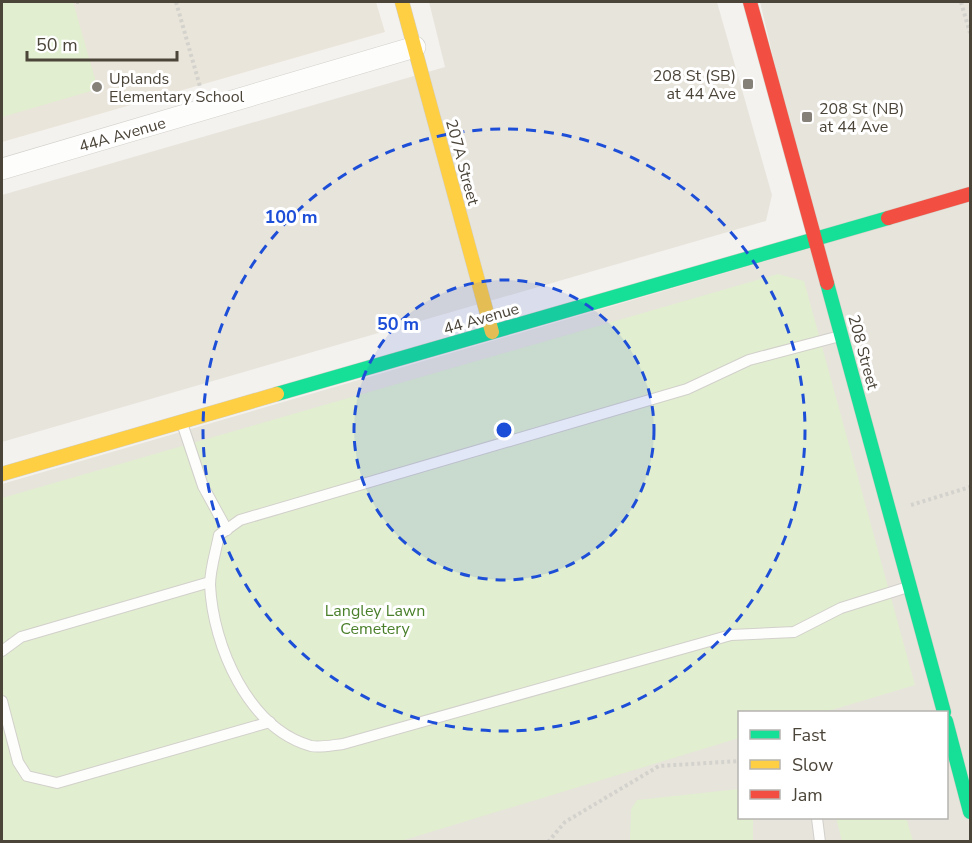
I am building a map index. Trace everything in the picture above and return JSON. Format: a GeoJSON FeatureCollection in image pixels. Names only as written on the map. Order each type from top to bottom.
{"type":"FeatureCollection","features":[{"type":"Feature","properties":{"kind":"street","name":"207A Street"},"geometry":{"type":"LineString","coordinates":[[402,2],[492,332]]}},
{"type":"Feature","properties":{"kind":"street","name":"208 Street"},"geometry":{"type":"LineString","coordinates":[[750,2],[944,711]]}},
{"type":"Feature","properties":{"kind":"street","name":"44A Avenue"},"geometry":{"type":"LineString","coordinates":[[2,170],[415,47]]}},
{"type":"Feature","properties":{"kind":"street","name":"44 Avenue"},"geometry":{"type":"LineString","coordinates":[[2,474],[970,194]]}},
{"type":"Feature","properties":{"kind":"street"},"geometry":{"type":"LineString","coordinates":[[948,729],[970,812]]}},
{"type":"Feature","properties":{"kind":"lane"},"geometry":{"type":"LineString","coordinates":[[842,335],[748,360],[687,389],[240,520],[219,536],[210,582],[213,614],[232,668],[259,713],[286,736],[314,747],[343,744],[731,635],[794,632],[841,608],[911,586]]}},
{"type":"Feature","properties":{"kind":"lane"},"geometry":{"type":"LineString","coordinates":[[182,423],[202,486],[227,530]]}},
{"type":"Feature","properties":{"kind":"lane"},"geometry":{"type":"LineString","coordinates":[[2,651],[21,637],[210,582]]}},
{"type":"Feature","properties":{"kind":"lane"},"geometry":{"type":"LineString","coordinates":[[2,702],[18,762],[27,776],[57,783],[270,722]]}},
{"type":"Feature","properties":{"kind":"lane"},"geometry":{"type":"LineString","coordinates":[[816,819],[820,842]]}},
{"type":"Feature","properties":{"kind":"path"},"geometry":{"type":"LineString","coordinates":[[176,2],[206,109]]}},
{"type":"Feature","properties":{"kind":"path"},"geometry":{"type":"LineString","coordinates":[[962,2],[970,33]]}},
{"type":"Feature","properties":{"kind":"path"},"geometry":{"type":"LineString","coordinates":[[890,511],[970,487]]}},
{"type":"Feature","properties":{"kind":"path"},"geometry":{"type":"LineString","coordinates":[[548,842],[565,822],[659,766],[738,761]]}},
{"type":"Feature","properties":{"kind":"shaded area","name":"Uplands Elementary School"},"geometry":{"type":"Polygon","coordinates":[[[2,2],[376,2],[385,32],[2,142],[2,2]]]}},
{"type":"Feature","properties":{"kind":"shaded area"},"geometry":{"type":"Polygon","coordinates":[[[429,2],[717,2],[772,195],[766,221],[2,442],[2,195],[445,67],[429,2]]]}},
{"type":"Feature","properties":{"kind":"shaded area","name":"Langley Lawn Cemetery"},"geometry":{"type":"Polygon","coordinates":[[[760,2],[970,2],[970,841],[2,842],[2,484],[818,246],[760,2]]]}},
{"type":"Feature","properties":{"kind":"green space"},"geometry":{"type":"Polygon","coordinates":[[[2,2],[73,2],[98,89],[2,117],[2,2]]]}},
{"type":"Feature","properties":{"kind":"green space","name":"Langley Lawn Cemetery"},"geometry":{"type":"Polygon","coordinates":[[[778,274],[804,281],[915,685],[828,711],[738,711],[738,738],[401,841],[2,842],[2,498],[778,274]]]}},
{"type":"Feature","properties":{"kind":"green space"},"geometry":{"type":"Polygon","coordinates":[[[738,789],[738,819],[753,819],[753,841],[630,841],[631,809],[637,800],[738,789]]]}},
{"type":"Feature","properties":{"kind":"green space"},"geometry":{"type":"Polygon","coordinates":[[[836,819],[906,819],[913,841],[842,841],[836,819]]]}},
{"type":"Feature","properties":{"kind":"traffic: fast"},"geometry":{"type":"LineString","coordinates":[[277,394],[888,218]]}},
{"type":"Feature","properties":{"kind":"traffic: fast"},"geometry":{"type":"LineString","coordinates":[[827,283],[944,711]]}},
{"type":"Feature","properties":{"kind":"traffic: fast"},"geometry":{"type":"LineString","coordinates":[[948,729],[970,812]]}},
{"type":"Feature","properties":{"kind":"traffic: slow"},"geometry":{"type":"LineString","coordinates":[[402,2],[492,332]]}},
{"type":"Feature","properties":{"kind":"traffic: slow"},"geometry":{"type":"LineString","coordinates":[[2,474],[277,394]]}},
{"type":"Feature","properties":{"kind":"traffic: jam"},"geometry":{"type":"LineString","coordinates":[[750,2],[827,283]]}},
{"type":"Feature","properties":{"kind":"traffic: jam"},"geometry":{"type":"LineString","coordinates":[[888,218],[970,194]]}},
{"type":"Feature","properties":{"kind":"place","name":"208 St (SB) at 44 Ave"},"geometry":{"type":"Point","coordinates":[748,84]}},
{"type":"Feature","properties":{"kind":"place","name":"Uplands Elementary School"},"geometry":{"type":"Point","coordinates":[97,87]}},
{"type":"Feature","properties":{"kind":"place","name":"208 St (NB) at 44 Ave"},"geometry":{"type":"Point","coordinates":[807,117]}}]}
